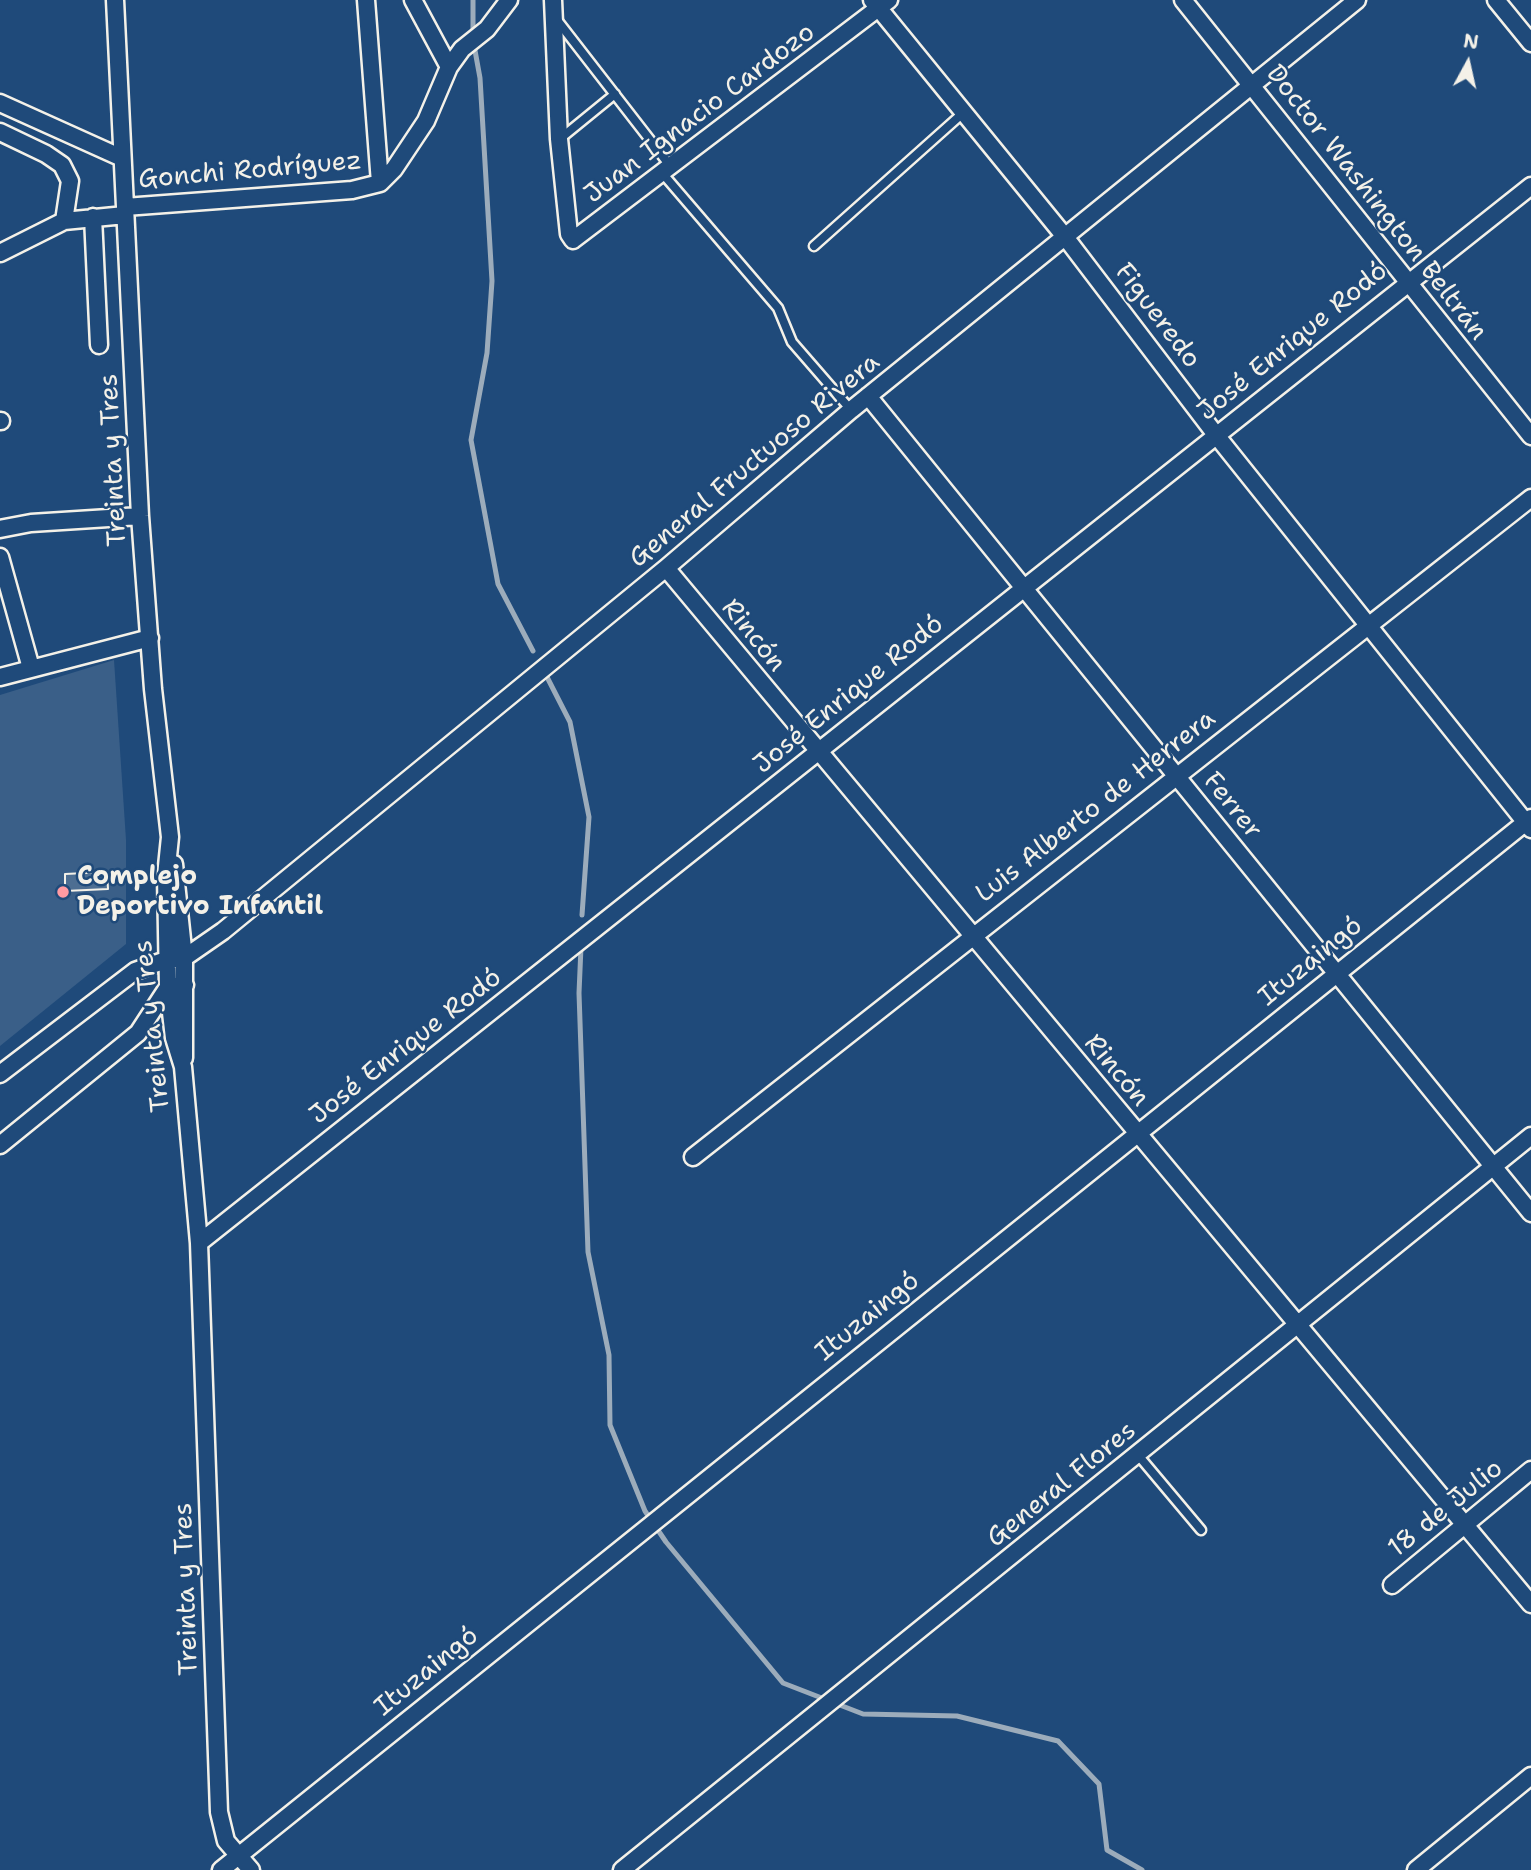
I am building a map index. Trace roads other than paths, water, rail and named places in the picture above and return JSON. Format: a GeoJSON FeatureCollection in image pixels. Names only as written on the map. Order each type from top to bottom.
{"type":"FeatureCollection","features":[{"type":"Feature","properties":{"kind":"street","name":"Treinta y Tres"},"geometry":{"type":"LineString","coordinates":[[115,0],[140,516],[170,836],[166,960],[174,1038],[183,1067],[199,1243],[219,1812],[226,1841],[251,1870]]}},
{"type":"Feature","properties":{"kind":"street"},"geometry":{"type":"LineString","coordinates":[[366,0],[380,183]]}},
{"type":"Feature","properties":{"kind":"street"},"geometry":{"type":"LineString","coordinates":[[413,0],[450,67]]}},
{"type":"Feature","properties":{"kind":"street"},"geometry":{"type":"LineString","coordinates":[[380,183],[394,169],[426,121],[450,67],[462,49],[487,29],[509,0]]}},
{"type":"Feature","properties":{"kind":"street","name":"Doctor Washington Beltrán"},"geometry":{"type":"LineString","coordinates":[[1183,0],[1531,436]]}},
{"type":"Feature","properties":{"kind":"street","name":"General Fructuoso Rivera"},"geometry":{"type":"LineString","coordinates":[[184,958],[223,931],[666,568],[868,396],[1357,0]]}},
{"type":"Feature","properties":{"kind":"street"},"geometry":{"type":"LineString","coordinates":[[1496,0],[1531,43]]}},
{"type":"Feature","properties":{"kind":"street","name":"Figueredo"},"geometry":{"type":"LineString","coordinates":[[880,3],[963,113],[1066,238],[1216,435],[1367,626],[1529,823]]}},
{"type":"Feature","properties":{"kind":"street","name":"Juan Ignacio Cardozo"},"geometry":{"type":"LineString","coordinates":[[559,139],[569,234],[573,240],[667,171],[880,3]]}},
{"type":"Feature","properties":{"kind":"street"},"geometry":{"type":"LineString","coordinates":[[553,8],[559,139]]}},
{"type":"Feature","properties":{"kind":"street"},"geometry":{"type":"LineString","coordinates":[[0,103],[122,158]]}},
{"type":"Feature","properties":{"kind":"street"},"geometry":{"type":"LineString","coordinates":[[0,132],[46,154],[62,165],[70,181],[64,221]]}},
{"type":"Feature","properties":{"kind":"street","name":"Gonchi Rodríguez"},"geometry":{"type":"LineString","coordinates":[[0,253],[64,221],[125,211],[352,190],[380,183]]}},
{"type":"Feature","properties":{"kind":"street","name":"José Enrique Rodó"},"geometry":{"type":"LineString","coordinates":[[199,1243],[1531,186]]}},
{"type":"Feature","properties":{"kind":"street"},"geometry":{"type":"LineString","coordinates":[[93,217],[99,345]]}},
{"type":"Feature","properties":{"kind":"street","name":"Ferrer"},"geometry":{"type":"LineString","coordinates":[[868,396],[1531,1213]]}},
{"type":"Feature","properties":{"kind":"street","name":"Luis Alberto de Herrera"},"geometry":{"type":"LineString","coordinates":[[693,1157],[1531,498]]}},
{"type":"Feature","properties":{"kind":"street"},"geometry":{"type":"LineString","coordinates":[[0,528],[30,523],[140,516]]}},
{"type":"Feature","properties":{"kind":"street"},"geometry":{"type":"LineString","coordinates":[[0,557],[32,668]]}},
{"type":"Feature","properties":{"kind":"street","name":"Rincón"},"geometry":{"type":"LineString","coordinates":[[666,568],[971,937],[1298,1323],[1531,1604]]}},
{"type":"Feature","properties":{"kind":"street"},"geometry":{"type":"LineString","coordinates":[[0,677],[150,638]]}},
{"type":"Feature","properties":{"kind":"street","name":"Ituzaingó"},"geometry":{"type":"LineString","coordinates":[[221,1870],[1136,1133],[1529,823]]}},
{"type":"Feature","properties":{"kind":"street"},"geometry":{"type":"LineString","coordinates":[[170,836],[184,958],[183,1067]]}},
{"type":"Feature","properties":{"kind":"street"},"geometry":{"type":"LineString","coordinates":[[0,1074],[135,971],[166,960],[184,958]]}},
{"type":"Feature","properties":{"kind":"street"},"geometry":{"type":"LineString","coordinates":[[0,1145],[138,1033],[168,987],[185,985]]}},
{"type":"Feature","properties":{"kind":"street","name":"General Flores"},"geometry":{"type":"LineString","coordinates":[[622,1870],[1531,1136]]}},
{"type":"Feature","properties":{"kind":"street","name":"18 de Julio"},"geometry":{"type":"LineString","coordinates":[[1392,1585],[1531,1470]]}},
{"type":"Feature","properties":{"kind":"street"},"geometry":{"type":"LineString","coordinates":[[1416,1870],[1531,1776]]}},
{"type":"Feature","properties":{"kind":"lane"},"geometry":{"type":"LineString","coordinates":[[553,8],[667,171],[778,308],[792,342],[851,410]]}},
{"type":"Feature","properties":{"kind":"lane"},"geometry":{"type":"LineString","coordinates":[[559,139],[615,93]]}},
{"type":"Feature","properties":{"kind":"lane"},"geometry":{"type":"LineString","coordinates":[[814,246],[963,113]]}},
{"type":"Feature","properties":{"kind":"lane"},"geometry":{"type":"LineString","coordinates":[[1138,1455],[1201,1530]]}},
{"type":"Feature","properties":{"kind":"waterway"},"geometry":{"type":"LineString","coordinates":[[473,0],[473,35]]}},
{"type":"Feature","properties":{"kind":"waterway"},"geometry":{"type":"LineString","coordinates":[[474,45],[480,78],[492,281],[487,353],[471,440],[498,584],[533,651]]}},
{"type":"Feature","properties":{"kind":"waterway"},"geometry":{"type":"LineString","coordinates":[[547,677],[570,722],[589,817],[582,915]]}},
{"type":"Feature","properties":{"kind":"waterway"},"geometry":{"type":"LineString","coordinates":[[581,947],[579,993],[588,1252],[609,1355],[610,1425],[645,1511],[666,1542],[783,1683],[863,1714],[957,1716],[1058,1741],[1099,1784],[1107,1850],[1142,1870]]}},
{"type":"Feature","properties":{"kind":"place","name":"Complejo Deportivo Infantil"},"geometry":{"type":"Point","coordinates":[63,892]}}]}
